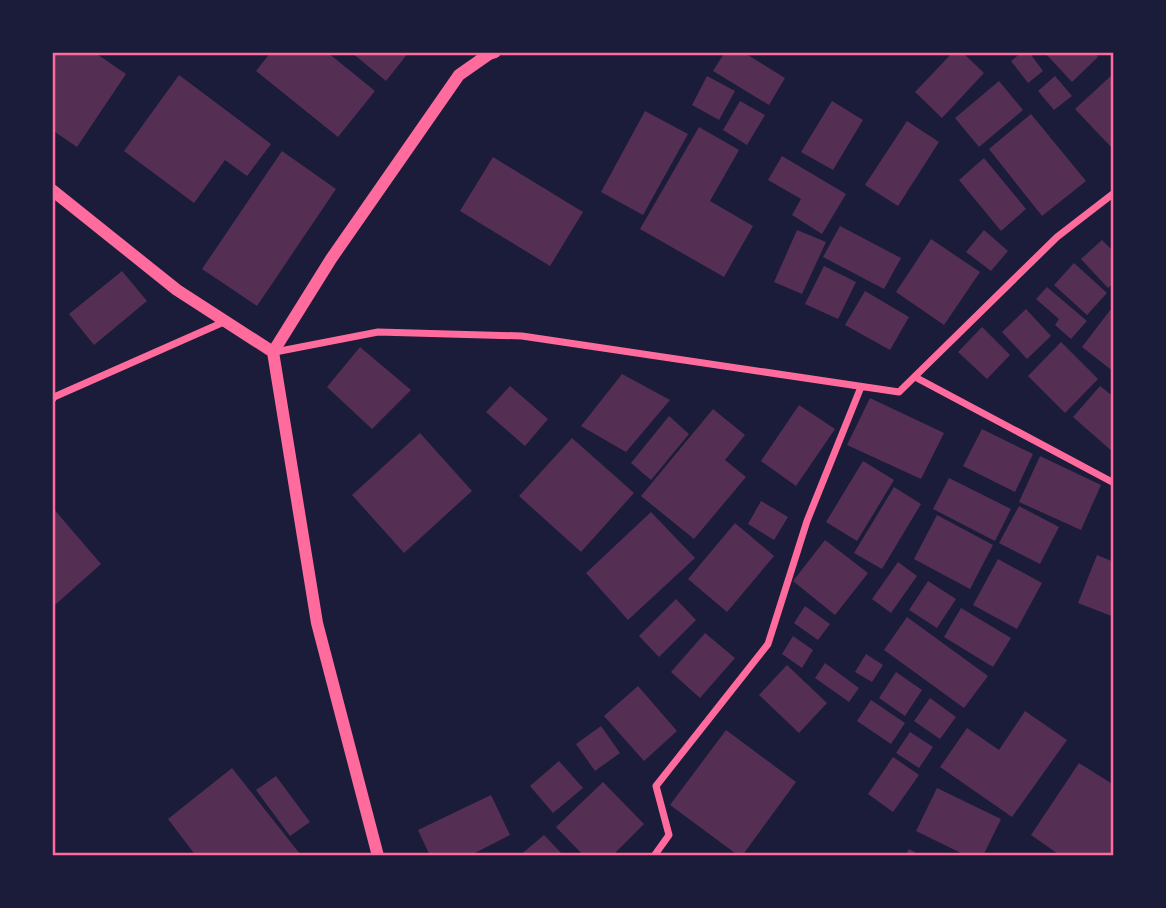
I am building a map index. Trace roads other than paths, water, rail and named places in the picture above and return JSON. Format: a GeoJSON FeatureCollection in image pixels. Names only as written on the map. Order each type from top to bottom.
{"type":"FeatureCollection","features":[{"type":"Feature","properties":{"kind":"street"},"geometry":{"type":"LineString","coordinates":[[378,856],[317,623],[273,352],[339,248],[459,75],[491,53]]}},
{"type":"Feature","properties":{"kind":"street"},"geometry":{"type":"LineString","coordinates":[[52,190],[177,290],[273,352],[378,332],[522,336],[899,392],[1057,237],[1114,193]]}},
{"type":"Feature","properties":{"kind":"street"},"geometry":{"type":"LineString","coordinates":[[52,400],[226,321]]}},
{"type":"Feature","properties":{"kind":"street"},"geometry":{"type":"LineString","coordinates":[[915,377],[1114,483]]}},
{"type":"Feature","properties":{"kind":"street"},"geometry":{"type":"LineString","coordinates":[[654,856],[669,835],[656,786],[768,644],[807,521],[861,387]]}}]}
